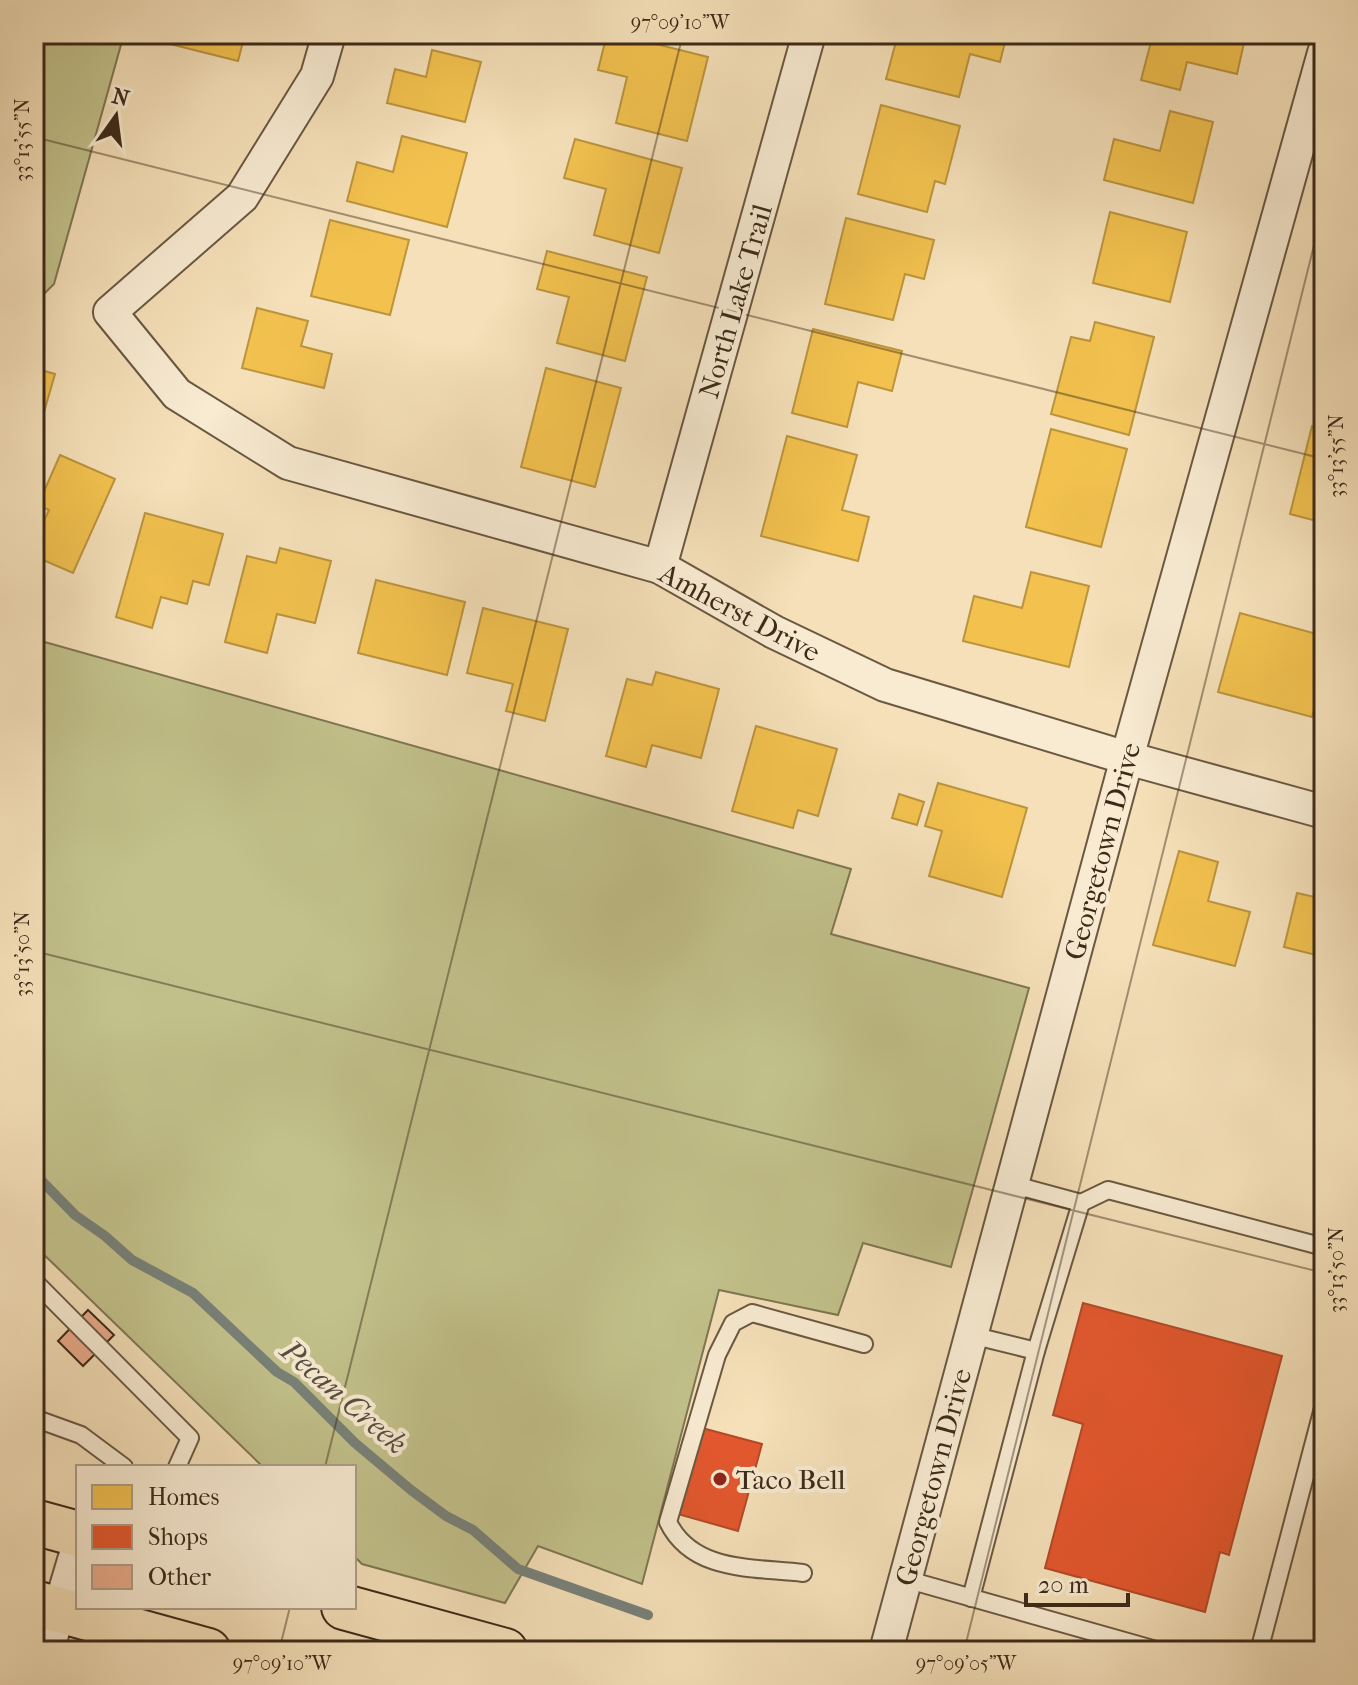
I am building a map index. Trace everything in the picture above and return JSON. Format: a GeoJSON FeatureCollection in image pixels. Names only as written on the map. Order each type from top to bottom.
{"type":"FeatureCollection","features":[{"type":"Feature","properties":{"kind":"main road"},"geometry":{"type":"LineString","coordinates":[[34,1522],[76,1533]]}},
{"type":"Feature","properties":{"kind":"main road"},"geometry":{"type":"LineString","coordinates":[[46,1606],[208,1651]]}},
{"type":"Feature","properties":{"kind":"main road"},"geometry":{"type":"LineString","coordinates":[[351,1609],[505,1651]]}},
{"type":"Feature","properties":{"kind":"street","name":"Amherst Drive"},"geometry":{"type":"LineString","coordinates":[[329,34],[317,76],[242,197],[110,312],[177,394],[288,463],[660,567],[774,632],[885,685],[1127,758],[1324,812]]}},
{"type":"Feature","properties":{"kind":"street","name":"North Lake Trail"},"geometry":{"type":"LineString","coordinates":[[660,567],[809,34]]}},
{"type":"Feature","properties":{"kind":"street","name":"Georgetown Drive"},"geometry":{"type":"LineString","coordinates":[[886,1651],[1127,758],[1324,53]]}},
{"type":"Feature","properties":{"kind":"street"},"geometry":{"type":"LineString","coordinates":[[47,1651],[46,1606],[76,1551]]}},
{"type":"Feature","properties":{"kind":"lane"},"geometry":{"type":"LineString","coordinates":[[1011,1184],[1081,1203],[1108,1190],[1324,1247]]}},
{"type":"Feature","properties":{"kind":"lane"},"geometry":{"type":"LineString","coordinates":[[971,1598],[1036,1351],[1081,1203]]}},
{"type":"Feature","properties":{"kind":"lane"},"geometry":{"type":"LineString","coordinates":[[34,1281],[190,1438],[178,1465]]}},
{"type":"Feature","properties":{"kind":"lane"},"geometry":{"type":"LineString","coordinates":[[803,1573],[733,1566],[700,1558],[674,1535],[668,1522],[717,1355],[733,1323],[752,1313],[864,1344]]}},
{"type":"Feature","properties":{"kind":"lane"},"geometry":{"type":"LineString","coordinates":[[971,1335],[1036,1351]]}},
{"type":"Feature","properties":{"kind":"lane"},"geometry":{"type":"LineString","coordinates":[[1259,1651],[1324,1404]]}},
{"type":"Feature","properties":{"kind":"lane"},"geometry":{"type":"LineString","coordinates":[[34,1418],[81,1435],[121,1465]]}},
{"type":"Feature","properties":{"kind":"lane"},"geometry":{"type":"LineString","coordinates":[[905,1579],[1160,1651]]}},
{"type":"Feature","properties":{"kind":"shaded area"},"geometry":{"type":"Polygon","coordinates":[[[34,34],[124,34],[54,284],[34,304],[34,34]]]}},
{"type":"Feature","properties":{"kind":"shaded area"},"geometry":{"type":"Polygon","coordinates":[[[34,639],[851,869],[831,934],[1029,988],[951,1267],[863,1243],[838,1315],[719,1290],[642,1584],[538,1546],[505,1603],[362,1564],[356,1558],[356,1465],[261,1465],[34,1245],[34,639]]]}},
{"type":"Feature","properties":{"kind":"building: Homes"},"geometry":{"type":"Polygon","coordinates":[[[160,34],[245,34],[238,61],[158,41],[160,34]]]}},
{"type":"Feature","properties":{"kind":"building: Homes"},"geometry":{"type":"Polygon","coordinates":[[[607,34],[708,57],[687,141],[616,123],[627,77],[598,70],[607,34]]]}},
{"type":"Feature","properties":{"kind":"building: Homes"},"geometry":{"type":"Polygon","coordinates":[[[898,34],[1007,34],[1000,62],[970,54],[959,97],[886,79],[898,34]]]}},
{"type":"Feature","properties":{"kind":"building: Homes"},"geometry":{"type":"Polygon","coordinates":[[[1153,34],[1246,34],[1237,74],[1187,62],[1180,90],[1141,80],[1153,34]]]}},
{"type":"Feature","properties":{"kind":"building: Homes"},"geometry":{"type":"Polygon","coordinates":[[[432,50],[481,62],[465,122],[387,103],[395,69],[426,77],[432,50]]]}},
{"type":"Feature","properties":{"kind":"building: Homes"},"geometry":{"type":"Polygon","coordinates":[[[881,105],[960,126],[945,184],[935,181],[927,212],[858,194],[881,105]]]}},
{"type":"Feature","properties":{"kind":"building: Homes"},"geometry":{"type":"Polygon","coordinates":[[[1170,111],[1213,122],[1193,203],[1104,180],[1114,139],[1160,151],[1170,111]]]}},
{"type":"Feature","properties":{"kind":"building: Homes"},"geometry":{"type":"Polygon","coordinates":[[[402,136],[467,153],[447,227],[347,201],[357,162],[393,172],[402,136]]]}},
{"type":"Feature","properties":{"kind":"building: Homes"},"geometry":{"type":"Polygon","coordinates":[[[575,139],[682,168],[659,253],[594,235],[606,189],[564,178],[575,139]]]}},
{"type":"Feature","properties":{"kind":"building: Homes"},"geometry":{"type":"Polygon","coordinates":[[[1110,212],[1187,232],[1170,302],[1093,283],[1110,212]]]}},
{"type":"Feature","properties":{"kind":"building: Homes"},"geometry":{"type":"Polygon","coordinates":[[[846,218],[934,240],[924,279],[905,274],[893,320],[825,304],[846,218]]]}},
{"type":"Feature","properties":{"kind":"building: Homes"},"geometry":{"type":"Polygon","coordinates":[[[330,220],[409,240],[390,315],[311,296],[330,220]]]}},
{"type":"Feature","properties":{"kind":"building: Homes"},"geometry":{"type":"Polygon","coordinates":[[[547,251],[647,277],[625,361],[557,343],[569,297],[537,289],[547,251]]]}},
{"type":"Feature","properties":{"kind":"building: Homes"},"geometry":{"type":"Polygon","coordinates":[[[257,308],[308,321],[301,346],[332,354],[324,388],[242,368],[257,308]]]}},
{"type":"Feature","properties":{"kind":"building: Homes"},"geometry":{"type":"Polygon","coordinates":[[[1095,322],[1154,337],[1129,435],[1051,414],[1071,337],[1090,341],[1095,322]]]}},
{"type":"Feature","properties":{"kind":"building: Homes"},"geometry":{"type":"Polygon","coordinates":[[[813,329],[902,351],[892,391],[858,382],[847,427],[792,413],[813,329]]]}},
{"type":"Feature","properties":{"kind":"building: Homes"},"geometry":{"type":"Polygon","coordinates":[[[1324,367],[1324,406],[1315,404],[1324,367]]]}},
{"type":"Feature","properties":{"kind":"building: Homes"},"geometry":{"type":"Polygon","coordinates":[[[34,368],[55,374],[34,447],[34,368]]]}},
{"type":"Feature","properties":{"kind":"building: Homes"},"geometry":{"type":"Polygon","coordinates":[[[546,368],[621,388],[595,487],[521,467],[546,368]]]}},
{"type":"Feature","properties":{"kind":"building: Homes"},"geometry":{"type":"Polygon","coordinates":[[[1312,426],[1324,429],[1324,523],[1290,514],[1312,426]]]}},
{"type":"Feature","properties":{"kind":"building: Homes"},"geometry":{"type":"Polygon","coordinates":[[[1051,429],[1127,449],[1101,547],[1026,527],[1051,429]]]}},
{"type":"Feature","properties":{"kind":"building: Homes"},"geometry":{"type":"Polygon","coordinates":[[[787,436],[857,455],[842,510],[869,517],[858,561],[761,536],[787,436]]]}},
{"type":"Feature","properties":{"kind":"building: Homes"},"geometry":{"type":"Polygon","coordinates":[[[60,455],[115,479],[73,573],[34,556],[34,543],[49,510],[38,505],[60,455]]]}},
{"type":"Feature","properties":{"kind":"building: Homes"},"geometry":{"type":"Polygon","coordinates":[[[145,513],[223,534],[209,585],[193,581],[187,604],[161,597],[152,628],[116,617],[145,513]]]}},
{"type":"Feature","properties":{"kind":"building: Homes"},"geometry":{"type":"Polygon","coordinates":[[[280,548],[331,561],[315,623],[277,614],[267,653],[225,642],[247,556],[276,563],[280,548]]]}},
{"type":"Feature","properties":{"kind":"building: Homes"},"geometry":{"type":"Polygon","coordinates":[[[1031,572],[1089,586],[1069,667],[963,641],[974,596],[1022,608],[1031,572]]]}},
{"type":"Feature","properties":{"kind":"building: Homes"},"geometry":{"type":"Polygon","coordinates":[[[376,580],[465,602],[447,675],[358,653],[376,580]]]}},
{"type":"Feature","properties":{"kind":"building: Homes"},"geometry":{"type":"Polygon","coordinates":[[[483,608],[568,629],[545,721],[506,711],[513,684],[467,673],[483,608]]]}},
{"type":"Feature","properties":{"kind":"building: Homes"},"geometry":{"type":"Polygon","coordinates":[[[1240,613],[1324,636],[1324,674],[1312,717],[1218,692],[1240,613]]]}},
{"type":"Feature","properties":{"kind":"building: Homes"},"geometry":{"type":"Polygon","coordinates":[[[656,672],[719,689],[701,758],[652,745],[646,767],[606,756],[627,679],[652,685],[656,672]]]}},
{"type":"Feature","properties":{"kind":"building: Homes"},"geometry":{"type":"Polygon","coordinates":[[[756,726],[837,749],[818,816],[798,810],[793,828],[732,811],[756,726]]]}},
{"type":"Feature","properties":{"kind":"building: Homes"},"geometry":{"type":"Polygon","coordinates":[[[938,783],[1027,808],[1002,897],[929,876],[942,831],[925,826],[938,783]]]}},
{"type":"Feature","properties":{"kind":"building: Homes"},"geometry":{"type":"Polygon","coordinates":[[[899,794],[924,802],[917,825],[892,818],[899,794]]]}},
{"type":"Feature","properties":{"kind":"building: Homes"},"geometry":{"type":"Polygon","coordinates":[[[1179,851],[1218,862],[1208,901],[1250,912],[1235,966],[1153,945],[1179,851]]]}},
{"type":"Feature","properties":{"kind":"building: Homes"},"geometry":{"type":"Polygon","coordinates":[[[1297,893],[1324,899],[1324,957],[1284,947],[1297,893]]]}},
{"type":"Feature","properties":{"kind":"building: Shops"},"geometry":{"type":"Polygon","coordinates":[[[1083,1303],[1282,1356],[1229,1555],[1220,1552],[1205,1612],[1045,1568],[1083,1424],[1053,1415],[1083,1303]]]}},
{"type":"Feature","properties":{"kind":"building: Shops","name":"Taco Bell"},"geometry":{"type":"Polygon","coordinates":[[[702,1428],[762,1444],[738,1531],[678,1514],[702,1428]]]}},
{"type":"Feature","properties":{"kind":"building: Other"},"geometry":{"type":"Polygon","coordinates":[[[88,1310],[114,1335],[83,1366],[58,1341],[88,1310]]]}},
{"type":"Feature","properties":{"kind":"building: Other"},"geometry":{"type":"Polygon","coordinates":[[[34,1346],[42,1348],[34,1380],[34,1346]]]}},
{"type":"Feature","properties":{"kind":"waterway","name":"Pecan Creek"},"geometry":{"type":"LineString","coordinates":[[34,1173],[75,1215],[132,1260],[193,1293],[277,1372],[294,1382],[355,1443],[446,1516],[473,1530],[518,1569],[648,1615]]}},
{"type":"Feature","properties":{"kind":"place","name":"Taco Bell"},"geometry":{"type":"Point","coordinates":[720,1479]}}]}
